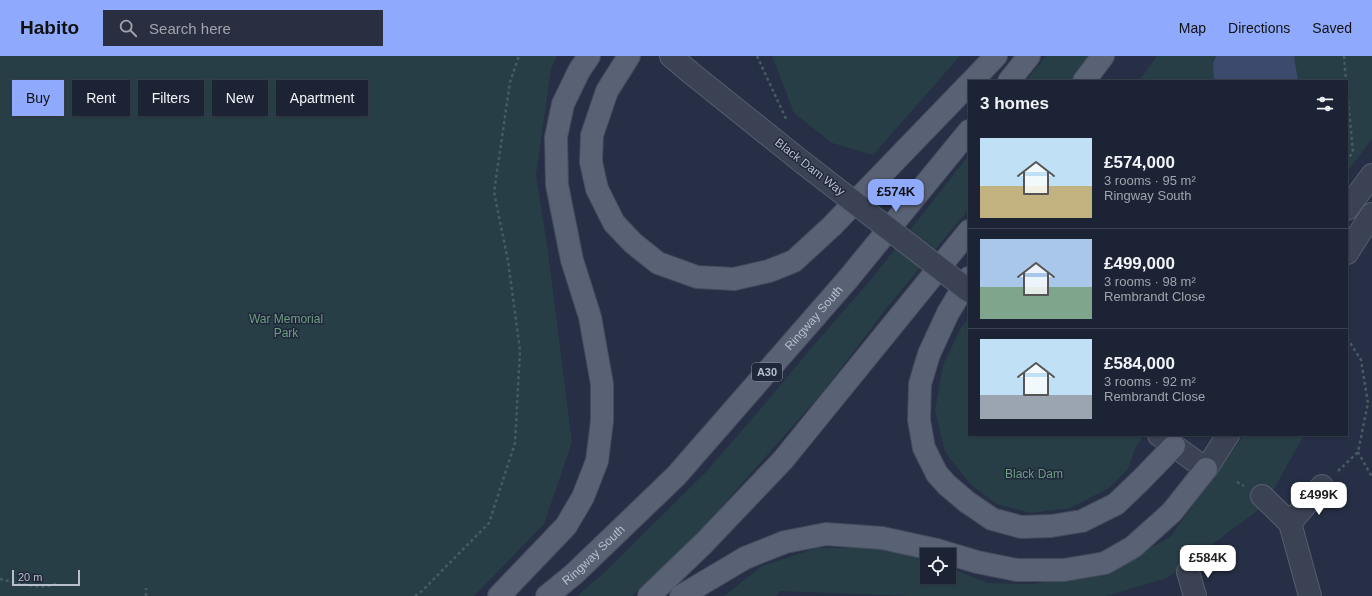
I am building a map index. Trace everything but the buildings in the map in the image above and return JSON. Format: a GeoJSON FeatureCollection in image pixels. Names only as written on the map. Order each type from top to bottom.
{"type":"FeatureCollection","features":[{"type":"Feature","properties":{"kind":"main road"},"geometry":{"type":"LineString","coordinates":[[499,596],[566,526],[582,498],[598,461],[602,422],[602,384],[590,317],[572,260],[557,185],[556,137],[563,104],[579,71],[589,56]]}},
{"type":"Feature","properties":{"kind":"main road"},"geometry":{"type":"LineString","coordinates":[[629,56],[607,91],[592,135],[591,162],[598,189],[614,223],[633,244],[658,263],[697,277],[734,279],[769,271],[794,261],[832,226],[968,85]]}},
{"type":"Feature","properties":{"kind":"main road"},"geometry":{"type":"LineString","coordinates":[[973,80],[996,56]]}},
{"type":"Feature","properties":{"kind":"main road"},"geometry":{"type":"LineString","coordinates":[[1010,80],[1029,56]]}},
{"type":"Feature","properties":{"kind":"main road"},"geometry":{"type":"LineString","coordinates":[[1085,80],[1103,56]]}},
{"type":"Feature","properties":{"kind":"main road"},"geometry":{"type":"LineString","coordinates":[[1103,80],[1118,56]]}},
{"type":"Feature","properties":{"kind":"main road","name":"Ringway South"},"geometry":{"type":"LineString","coordinates":[[547,596],[574,574],[676,476],[848,279],[968,132]]}},
{"type":"Feature","properties":{"kind":"main road"},"geometry":{"type":"LineString","coordinates":[[649,596],[704,543],[783,460],[968,232]]}},
{"type":"Feature","properties":{"kind":"main road"},"geometry":{"type":"LineString","coordinates":[[968,280],[948,313],[929,354],[920,384],[919,420],[924,448],[937,474],[947,485],[967,502],[992,519],[1021,527],[1051,526],[1082,520],[1116,504],[1141,480],[1172,439]]}},
{"type":"Feature","properties":{"kind":"main road"},"geometry":{"type":"LineString","coordinates":[[681,596],[745,558],[785,542],[826,534],[882,538],[937,550],[977,562],[1017,570],[1064,570],[1105,563],[1133,547],[1172,512],[1206,470]]}},
{"type":"Feature","properties":{"kind":"street","name":"Black Dam Way"},"geometry":{"type":"LineString","coordinates":[[672,56],[802,162],[968,290]]}},
{"type":"Feature","properties":{"kind":"street"},"geometry":{"type":"LineString","coordinates":[[1348,252],[1371,217],[1348,207],[1372,175]]}},
{"type":"Feature","properties":{"kind":"street"},"geometry":{"type":"LineString","coordinates":[[1172,439],[1206,470],[1227,436]]}},
{"type":"Feature","properties":{"kind":"street"},"geometry":{"type":"LineString","coordinates":[[1290,523],[1322,486]]}},
{"type":"Feature","properties":{"kind":"street"},"geometry":{"type":"LineString","coordinates":[[1262,496],[1290,523],[1310,596]]}},
{"type":"Feature","properties":{"kind":"street"},"geometry":{"type":"LineString","coordinates":[[1188,572],[1195,596]]}},
{"type":"Feature","properties":{"kind":"path"},"geometry":{"type":"LineString","coordinates":[[415,596],[422,591],[489,523],[515,443],[520,350],[508,261],[494,192],[510,82],[519,56]]}},
{"type":"Feature","properties":{"kind":"path"},"geometry":{"type":"LineString","coordinates":[[757,56],[789,125]]}},
{"type":"Feature","properties":{"kind":"path"},"geometry":{"type":"LineString","coordinates":[[1344,56],[1346,80]]}},
{"type":"Feature","properties":{"kind":"path"},"geometry":{"type":"LineString","coordinates":[[1348,99],[1353,152],[1348,159]]}},
{"type":"Feature","properties":{"kind":"path"},"geometry":{"type":"LineString","coordinates":[[1322,486],[1358,452],[1368,403],[1361,360],[1348,340]]}},
{"type":"Feature","properties":{"kind":"path"},"geometry":{"type":"LineString","coordinates":[[1358,452],[1372,477]]}},
{"type":"Feature","properties":{"kind":"path"},"geometry":{"type":"LineString","coordinates":[[0,579],[35,586],[55,585],[58,582]]}},
{"type":"Feature","properties":{"kind":"path"},"geometry":{"type":"LineString","coordinates":[[146,588],[146,596]]}},
{"type":"Feature","properties":{"kind":"green space","name":"War Memorial Park"},"geometry":{"type":"Polygon","coordinates":[[[0,56],[557,56],[551,69],[536,175],[547,245],[572,442],[544,524],[474,596],[0,596],[0,56]]]}},
{"type":"Feature","properties":{"kind":"green space"},"geometry":{"type":"Polygon","coordinates":[[[772,56],[960,56],[873,155],[832,143],[794,113],[772,56]]]}},
{"type":"Feature","properties":{"kind":"green space"},"geometry":{"type":"Polygon","coordinates":[[[1046,56],[1089,56],[1071,80],[1027,80],[1046,56]]]}},
{"type":"Feature","properties":{"kind":"green space"},"geometry":{"type":"Polygon","coordinates":[[[1157,56],[1372,56],[1372,139],[1348,171],[1348,80],[1140,80],[1157,56]]]}},
{"type":"Feature","properties":{"kind":"green space"},"geometry":{"type":"Polygon","coordinates":[[[968,156],[968,210],[888,306],[822,393],[694,538],[632,596],[577,596],[608,569],[706,472],[869,282],[968,156]]]}},
{"type":"Feature","properties":{"kind":"green space","name":"Black Dam"},"geometry":{"type":"Polygon","coordinates":[[[968,319],[968,436],[1143,436],[1136,446],[1128,469],[1109,488],[1070,508],[1031,513],[997,504],[971,485],[945,452],[935,411],[943,365],[961,328],[968,319]]]}},
{"type":"Feature","properties":{"kind":"green space"},"geometry":{"type":"Polygon","coordinates":[[[1243,436],[1303,436],[1265,505],[1167,578],[1106,596],[909,596],[780,591],[776,596],[724,596],[762,566],[817,548],[878,548],[920,558],[920,584],[956,584],[956,570],[987,583],[1033,584],[1109,571],[1170,537],[1243,436]]]}},
{"type":"Feature","properties":{"kind":"water"},"geometry":{"type":"Polygon","coordinates":[[[1216,56],[1294,56],[1298,80],[1214,80],[1213,64],[1216,56]]]}}]}
